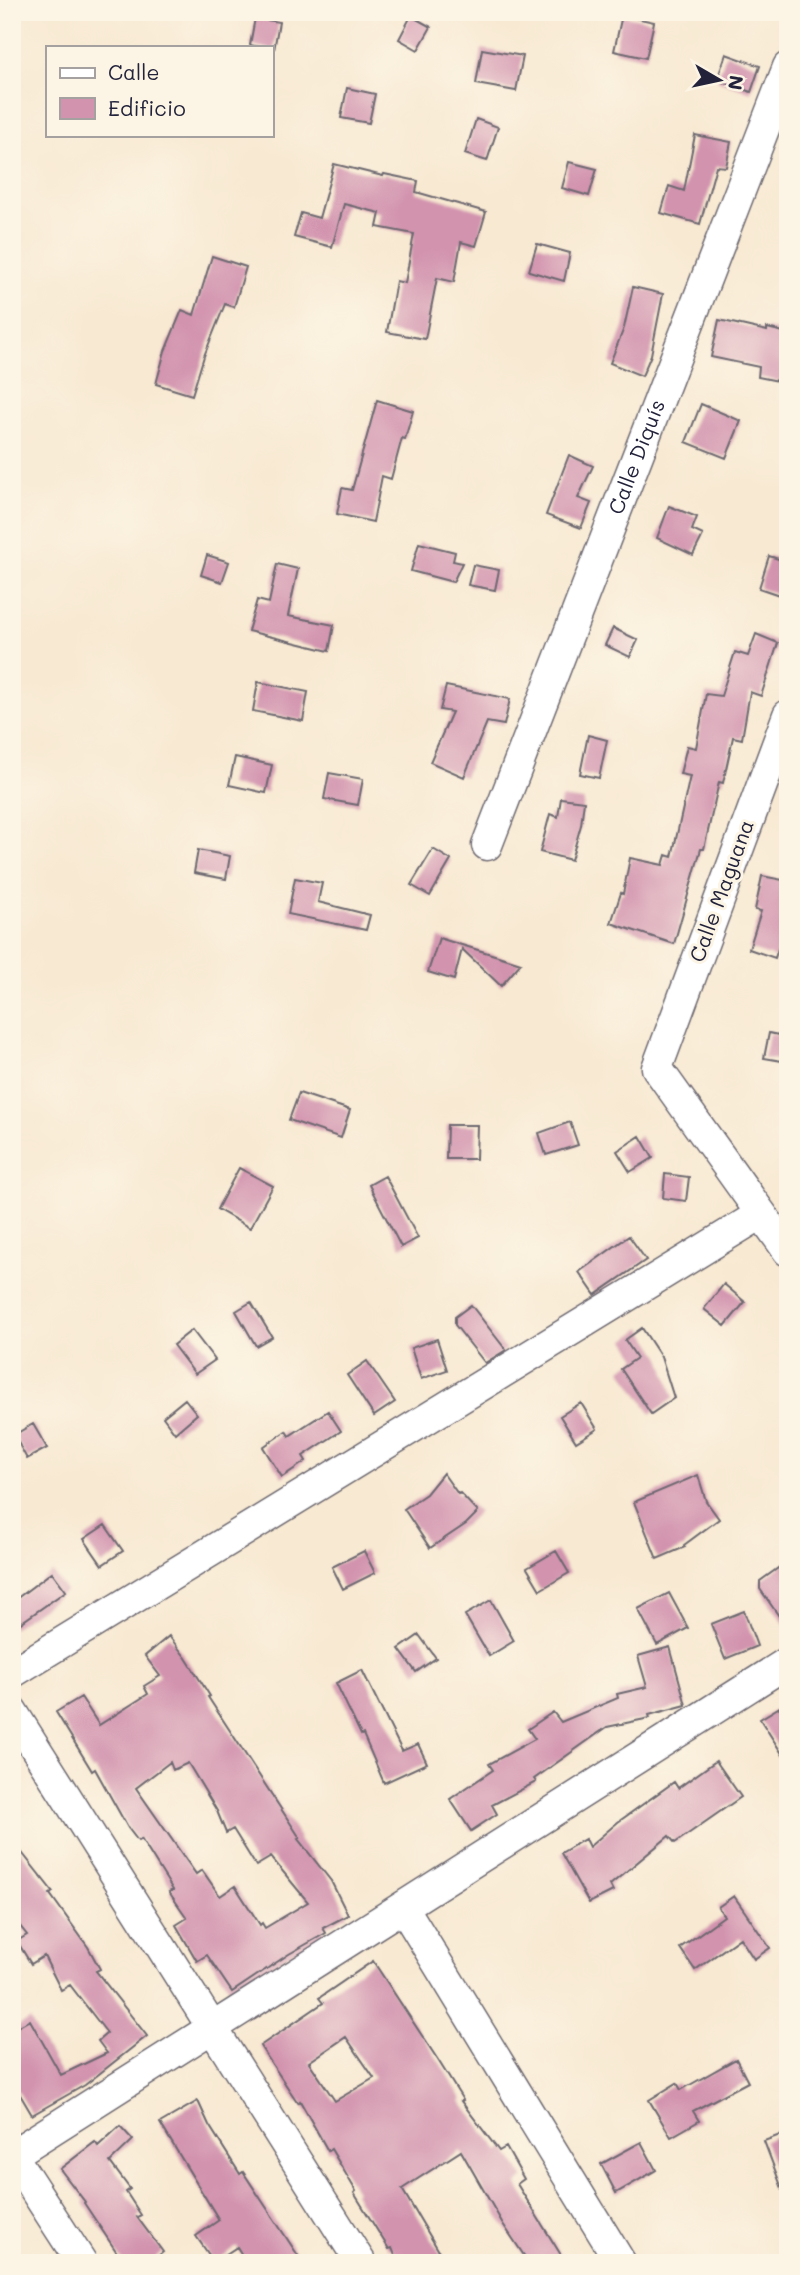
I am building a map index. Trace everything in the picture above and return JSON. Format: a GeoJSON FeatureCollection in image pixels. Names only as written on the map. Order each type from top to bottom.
{"type":"FeatureCollection","features":[{"type":"Feature","properties":{"kind":"street","name":"Calle Diquís"},"geometry":{"type":"LineString","coordinates":[[487,845],[788,67]]}},
{"type":"Feature","properties":{"kind":"street","name":"Calle Maguana"},"geometry":{"type":"LineString","coordinates":[[761,1214],[657,1068],[788,715]]}},
{"type":"Feature","properties":{"kind":"street"},"geometry":{"type":"LineString","coordinates":[[12,1673],[761,1214],[788,1251]]}},
{"type":"Feature","properties":{"kind":"street"},"geometry":{"type":"LineString","coordinates":[[82,2263],[12,2155],[788,1662]]}},
{"type":"Feature","properties":{"kind":"street"},"geometry":{"type":"LineString","coordinates":[[12,1711],[361,2263]]}},
{"type":"Feature","properties":{"kind":"street"},"geometry":{"type":"LineString","coordinates":[[403,1907],[621,2263]]}},
{"type":"Feature","properties":{"kind":"building"},"geometry":{"type":"Polygon","coordinates":[[[622,15],[654,22],[646,58],[614,51],[622,15]]]}},
{"type":"Feature","properties":{"kind":"building"},"geometry":{"type":"Polygon","coordinates":[[[411,16],[431,27],[418,50],[399,39],[411,16]]]}},
{"type":"Feature","properties":{"kind":"building"},"geometry":{"type":"Polygon","coordinates":[[[255,18],[279,22],[274,50],[273,46],[250,45],[255,18]]]}},
{"type":"Feature","properties":{"kind":"building"},"geometry":{"type":"Polygon","coordinates":[[[482,49],[523,56],[516,91],[476,84],[482,49]]]}},
{"type":"Feature","properties":{"kind":"building"},"geometry":{"type":"Polygon","coordinates":[[[726,54],[760,66],[751,92],[717,80],[726,54]]]}},
{"type":"Feature","properties":{"kind":"building"},"geometry":{"type":"Polygon","coordinates":[[[347,88],[375,94],[369,123],[341,118],[347,88]]]}},
{"type":"Feature","properties":{"kind":"building"},"geometry":{"type":"Polygon","coordinates":[[[476,119],[498,127],[487,161],[465,154],[476,119]]]}},
{"type":"Feature","properties":{"kind":"building"},"geometry":{"type":"Polygon","coordinates":[[[695,135],[731,142],[726,167],[716,166],[700,224],[661,213],[669,186],[684,191],[695,135]]]}},
{"type":"Feature","properties":{"kind":"building"},"geometry":{"type":"Polygon","coordinates":[[[569,162],[597,169],[589,196],[562,188],[569,162]]]}},
{"type":"Feature","properties":{"kind":"building"},"geometry":{"type":"Polygon","coordinates":[[[334,164],[418,181],[416,192],[486,212],[476,246],[461,242],[454,282],[437,278],[425,339],[387,332],[396,281],[405,283],[414,234],[377,227],[380,213],[344,204],[332,247],[294,237],[301,213],[319,218],[334,164]]]}},
{"type":"Feature","properties":{"kind":"building"},"geometry":{"type":"Polygon","coordinates":[[[537,244],[570,253],[564,281],[529,271],[537,244]]]}},
{"type":"Feature","properties":{"kind":"building"},"geometry":{"type":"Polygon","coordinates":[[[212,256],[246,267],[234,307],[225,304],[192,395],[156,384],[165,351],[182,310],[194,315],[212,256]]]}},
{"type":"Feature","properties":{"kind":"building"},"geometry":{"type":"Polygon","coordinates":[[[633,287],[663,294],[651,355],[642,376],[610,363],[624,328],[633,287]]]}},
{"type":"Feature","properties":{"kind":"building"},"geometry":{"type":"Polygon","coordinates":[[[719,320],[788,333],[788,383],[758,377],[759,367],[711,357],[719,320]]]}},
{"type":"Feature","properties":{"kind":"building"},"geometry":{"type":"Polygon","coordinates":[[[377,400],[413,411],[405,439],[402,438],[391,479],[382,476],[373,522],[337,514],[342,488],[352,490],[377,400]]]}},
{"type":"Feature","properties":{"kind":"building"},"geometry":{"type":"Polygon","coordinates":[[[701,404],[741,421],[726,458],[686,442],[701,404]]]}},
{"type":"Feature","properties":{"kind":"building"},"geometry":{"type":"Polygon","coordinates":[[[569,455],[593,466],[578,498],[591,503],[581,528],[546,515],[569,455]]]}},
{"type":"Feature","properties":{"kind":"building"},"geometry":{"type":"Polygon","coordinates":[[[669,506],[697,517],[692,530],[703,535],[693,555],[657,538],[669,506]]]}},
{"type":"Feature","properties":{"kind":"building"},"geometry":{"type":"Polygon","coordinates":[[[419,543],[455,552],[453,561],[462,563],[453,582],[411,571],[419,543]]]}},
{"type":"Feature","properties":{"kind":"building"},"geometry":{"type":"Polygon","coordinates":[[[207,555],[229,562],[222,582],[201,575],[207,555]]]}},
{"type":"Feature","properties":{"kind":"building"},"geometry":{"type":"Polygon","coordinates":[[[769,556],[788,562],[788,598],[759,588],[769,556]]]}},
{"type":"Feature","properties":{"kind":"building"},"geometry":{"type":"Polygon","coordinates":[[[277,564],[298,569],[288,616],[334,625],[329,651],[248,631],[257,600],[269,603],[277,564]]]}},
{"type":"Feature","properties":{"kind":"building"},"geometry":{"type":"Polygon","coordinates":[[[473,565],[499,570],[495,590],[468,585],[473,565]]]}},
{"type":"Feature","properties":{"kind":"building"},"geometry":{"type":"Polygon","coordinates":[[[613,628],[638,640],[630,657],[605,645],[613,628]]]}},
{"type":"Feature","properties":{"kind":"building"},"geometry":{"type":"Polygon","coordinates":[[[756,634],[778,643],[761,696],[750,692],[742,739],[733,737],[723,783],[719,782],[704,849],[701,849],[674,944],[611,923],[621,893],[623,894],[630,858],[663,865],[666,855],[672,857],[690,776],[680,774],[687,746],[696,748],[706,694],[721,696],[735,652],[748,656],[756,634]]]}},
{"type":"Feature","properties":{"kind":"building"},"geometry":{"type":"Polygon","coordinates":[[[258,682],[308,692],[303,721],[253,711],[258,682]]]}},
{"type":"Feature","properties":{"kind":"building"},"geometry":{"type":"Polygon","coordinates":[[[446,686],[510,699],[504,725],[487,722],[464,777],[430,762],[452,712],[440,710],[446,686]]]}},
{"type":"Feature","properties":{"kind":"building"},"geometry":{"type":"Polygon","coordinates":[[[588,735],[607,740],[599,778],[580,774],[588,735]]]}},
{"type":"Feature","properties":{"kind":"building"},"geometry":{"type":"Polygon","coordinates":[[[235,757],[272,765],[266,793],[229,785],[235,757]]]}},
{"type":"Feature","properties":{"kind":"building"},"geometry":{"type":"Polygon","coordinates":[[[329,773],[363,779],[358,805],[324,799],[329,773]]]}},
{"type":"Feature","properties":{"kind":"building"},"geometry":{"type":"Polygon","coordinates":[[[561,798],[584,801],[581,825],[571,860],[540,852],[550,814],[558,817],[561,798]]]}},
{"type":"Feature","properties":{"kind":"building"},"geometry":{"type":"Polygon","coordinates":[[[433,849],[451,860],[430,896],[411,885],[433,849]]]}},
{"type":"Feature","properties":{"kind":"building"},"geometry":{"type":"Polygon","coordinates":[[[198,850],[230,856],[226,879],[194,873],[198,850]]]}},
{"type":"Feature","properties":{"kind":"building"},"geometry":{"type":"Polygon","coordinates":[[[762,876],[788,881],[788,918],[775,958],[749,949],[761,911],[755,910],[762,876]]]}},
{"type":"Feature","properties":{"kind":"building"},"geometry":{"type":"Polygon","coordinates":[[[295,878],[322,883],[318,902],[370,915],[366,930],[288,914],[295,878]]]}},
{"type":"Feature","properties":{"kind":"building"},"geometry":{"type":"Polygon","coordinates":[[[439,938],[521,963],[501,986],[462,949],[454,980],[428,972],[439,938]]]}},
{"type":"Feature","properties":{"kind":"building"},"geometry":{"type":"Polygon","coordinates":[[[769,1033],[788,1037],[788,1062],[764,1058],[769,1033]]]}},
{"type":"Feature","properties":{"kind":"building"},"geometry":{"type":"Polygon","coordinates":[[[299,1093],[350,1110],[341,1138],[289,1120],[299,1093]]]}},
{"type":"Feature","properties":{"kind":"building"},"geometry":{"type":"Polygon","coordinates":[[[570,1122],[578,1145],[546,1155],[539,1133],[570,1122]]]}},
{"type":"Feature","properties":{"kind":"building"},"geometry":{"type":"Polygon","coordinates":[[[447,1125],[477,1125],[476,1159],[446,1159],[447,1125]]]}},
{"type":"Feature","properties":{"kind":"building"},"geometry":{"type":"Polygon","coordinates":[[[640,1136],[653,1158],[630,1172],[617,1151],[640,1136]]]}},
{"type":"Feature","properties":{"kind":"building"},"geometry":{"type":"Polygon","coordinates":[[[239,1168],[273,1186],[250,1228],[217,1209],[239,1168]]]}},
{"type":"Feature","properties":{"kind":"building"},"geometry":{"type":"Polygon","coordinates":[[[665,1174],[689,1177],[686,1201],[663,1198],[665,1174]]]}},
{"type":"Feature","properties":{"kind":"building"},"geometry":{"type":"Polygon","coordinates":[[[385,1176],[418,1238],[401,1247],[369,1185],[385,1176]]]}},
{"type":"Feature","properties":{"kind":"building"},"geometry":{"type":"Polygon","coordinates":[[[629,1236],[646,1260],[595,1295],[579,1272],[629,1236]]]}},
{"type":"Feature","properties":{"kind":"building"},"geometry":{"type":"Polygon","coordinates":[[[724,1284],[745,1302],[725,1326],[704,1309],[724,1284]]]}},
{"type":"Feature","properties":{"kind":"building"},"geometry":{"type":"Polygon","coordinates":[[[251,1302],[272,1337],[256,1346],[236,1311],[251,1302]]]}},
{"type":"Feature","properties":{"kind":"building"},"geometry":{"type":"Polygon","coordinates":[[[471,1305],[506,1350],[485,1363],[455,1325],[455,1317],[471,1305]]]}},
{"type":"Feature","properties":{"kind":"building"},"geometry":{"type":"Polygon","coordinates":[[[642,1328],[661,1357],[674,1398],[651,1414],[621,1369],[637,1358],[625,1340],[642,1328]]]}},
{"type":"Feature","properties":{"kind":"building"},"geometry":{"type":"Polygon","coordinates":[[[192,1330],[215,1360],[195,1374],[173,1345],[192,1330]]]}},
{"type":"Feature","properties":{"kind":"building"},"geometry":{"type":"Polygon","coordinates":[[[437,1339],[447,1370],[421,1379],[411,1348],[437,1339]]]}},
{"type":"Feature","properties":{"kind":"building"},"geometry":{"type":"Polygon","coordinates":[[[367,1361],[395,1402],[374,1416],[347,1375],[367,1361]]]}},
{"type":"Feature","properties":{"kind":"building"},"geometry":{"type":"Polygon","coordinates":[[[185,1399],[197,1414],[175,1433],[163,1417],[185,1399]]]}},
{"type":"Feature","properties":{"kind":"building"},"geometry":{"type":"Polygon","coordinates":[[[581,1403],[597,1429],[576,1442],[560,1416],[581,1403]]]}},
{"type":"Feature","properties":{"kind":"building"},"geometry":{"type":"Polygon","coordinates":[[[328,1411],[341,1431],[303,1456],[306,1461],[282,1477],[263,1447],[286,1431],[289,1436],[328,1411]]]}},
{"type":"Feature","properties":{"kind":"building"},"geometry":{"type":"Polygon","coordinates":[[[33,1424],[47,1448],[27,1459],[14,1435],[33,1424]]]}},
{"type":"Feature","properties":{"kind":"building"},"geometry":{"type":"Polygon","coordinates":[[[443,1473],[458,1494],[478,1512],[466,1524],[430,1548],[404,1509],[426,1494],[443,1473]]]}},
{"type":"Feature","properties":{"kind":"building"},"geometry":{"type":"Polygon","coordinates":[[[698,1475],[706,1501],[719,1519],[684,1545],[685,1547],[657,1559],[634,1502],[698,1475]]]}},
{"type":"Feature","properties":{"kind":"building"},"geometry":{"type":"Polygon","coordinates":[[[105,1525],[123,1551],[102,1565],[84,1539],[105,1525]]]}},
{"type":"Feature","properties":{"kind":"building"},"geometry":{"type":"Polygon","coordinates":[[[364,1551],[375,1573],[343,1589],[332,1567],[364,1551]]]}},
{"type":"Feature","properties":{"kind":"building"},"geometry":{"type":"Polygon","coordinates":[[[556,1551],[569,1573],[540,1590],[527,1568],[556,1551]]]}},
{"type":"Feature","properties":{"kind":"building"},"geometry":{"type":"Polygon","coordinates":[[[788,1561],[788,1629],[760,1589],[760,1581],[788,1561]]]}},
{"type":"Feature","properties":{"kind":"building"},"geometry":{"type":"Polygon","coordinates":[[[52,1572],[66,1591],[12,1629],[12,1602],[52,1572]]]}},
{"type":"Feature","properties":{"kind":"building"},"geometry":{"type":"Polygon","coordinates":[[[669,1593],[688,1628],[657,1645],[638,1609],[669,1593]]]}},
{"type":"Feature","properties":{"kind":"building"},"geometry":{"type":"Polygon","coordinates":[[[491,1600],[514,1641],[489,1656],[465,1615],[491,1600]]]}},
{"type":"Feature","properties":{"kind":"building"},"geometry":{"type":"Polygon","coordinates":[[[744,1611],[757,1646],[725,1659],[711,1624],[744,1611]]]}},
{"type":"Feature","properties":{"kind":"building"},"geometry":{"type":"Polygon","coordinates":[[[419,1635],[436,1658],[416,1672],[399,1649],[419,1635]]]}},
{"type":"Feature","properties":{"kind":"building"},"geometry":{"type":"Polygon","coordinates":[[[169,1636],[186,1658],[210,1696],[208,1697],[300,1838],[298,1839],[331,1881],[348,1915],[323,1928],[326,1933],[232,1992],[207,1955],[197,1961],[176,1925],[187,1918],[169,1892],[173,1890],[141,1839],[138,1841],[128,1828],[95,1769],[92,1771],[56,1712],[81,1697],[99,1725],[148,1694],[144,1686],[160,1676],[145,1656],[169,1636]],[[170,1762],[136,1788],[196,1874],[202,1870],[220,1896],[235,1886],[260,1925],[262,1923],[265,1928],[308,1902],[271,1857],[256,1866],[233,1829],[226,1833],[217,1811],[188,1763],[173,1770],[170,1762]]]}},
{"type":"Feature","properties":{"kind":"building"},"geometry":{"type":"Polygon","coordinates":[[[670,1647],[686,1705],[649,1715],[650,1718],[607,1727],[534,1779],[536,1782],[492,1805],[497,1814],[471,1831],[450,1799],[493,1770],[489,1764],[535,1739],[528,1729],[553,1712],[561,1722],[618,1698],[617,1694],[647,1687],[638,1656],[670,1647]]]}},
{"type":"Feature","properties":{"kind":"building"},"geometry":{"type":"Polygon","coordinates":[[[362,1670],[402,1751],[418,1744],[427,1763],[384,1783],[363,1734],[361,1735],[336,1683],[362,1670]]]}},
{"type":"Feature","properties":{"kind":"building"},"geometry":{"type":"Polygon","coordinates":[[[788,1702],[788,1763],[760,1719],[788,1702]]]}},
{"type":"Feature","properties":{"kind":"building"},"geometry":{"type":"Polygon","coordinates":[[[716,1761],[741,1797],[675,1843],[669,1836],[610,1885],[613,1891],[589,1903],[561,1853],[585,1839],[589,1847],[618,1822],[674,1782],[678,1788],[716,1761]]]}},
{"type":"Feature","properties":{"kind":"building"},"geometry":{"type":"Polygon","coordinates":[[[12,1840],[53,1892],[50,1894],[88,1947],[100,1969],[96,1971],[147,2036],[85,2085],[32,2115],[12,2081],[12,2030],[30,2020],[61,2075],[107,2053],[98,2041],[107,2033],[70,1985],[61,1990],[44,1956],[31,1964],[17,1941],[27,1935],[12,1916],[12,1840]]]}},
{"type":"Feature","properties":{"kind":"building"},"geometry":{"type":"Polygon","coordinates":[[[734,1896],[770,1948],[754,1959],[740,1938],[695,1970],[680,1948],[724,1916],[718,1907],[734,1896]]]}},
{"type":"Feature","properties":{"kind":"building"},"geometry":{"type":"Polygon","coordinates":[[[373,1961],[438,2060],[463,2100],[461,2101],[499,2151],[506,2147],[524,2179],[517,2184],[566,2263],[529,2263],[461,2151],[402,2189],[446,2263],[398,2263],[392,2248],[389,2249],[354,2193],[356,2191],[331,2149],[328,2151],[300,2101],[298,2103],[260,2046],[323,2003],[319,1998],[373,1961]],[[346,2037],[309,2062],[335,2101],[374,2078],[346,2037]]]}},
{"type":"Feature","properties":{"kind":"building"},"geometry":{"type":"Polygon","coordinates":[[[736,2059],[748,2082],[693,2111],[699,2121],[671,2137],[649,2100],[677,2083],[681,2090],[736,2059]]]}},
{"type":"Feature","properties":{"kind":"building"},"geometry":{"type":"Polygon","coordinates":[[[198,2101],[209,2125],[240,2174],[243,2172],[303,2263],[247,2263],[237,2247],[214,2262],[196,2236],[219,2220],[160,2123],[198,2101]]]}},
{"type":"Feature","properties":{"kind":"building"},"geometry":{"type":"Polygon","coordinates":[[[120,2126],[133,2140],[110,2162],[130,2189],[126,2192],[141,2215],[137,2217],[163,2252],[149,2263],[124,2263],[60,2169],[95,2142],[98,2146],[120,2126]]]}},
{"type":"Feature","properties":{"kind":"building"},"geometry":{"type":"Polygon","coordinates":[[[788,2132],[788,2199],[786,2199],[764,2141],[788,2132]]]}},
{"type":"Feature","properties":{"kind":"building"},"geometry":{"type":"Polygon","coordinates":[[[641,2142],[656,2170],[616,2193],[601,2164],[641,2142]]]}}]}
